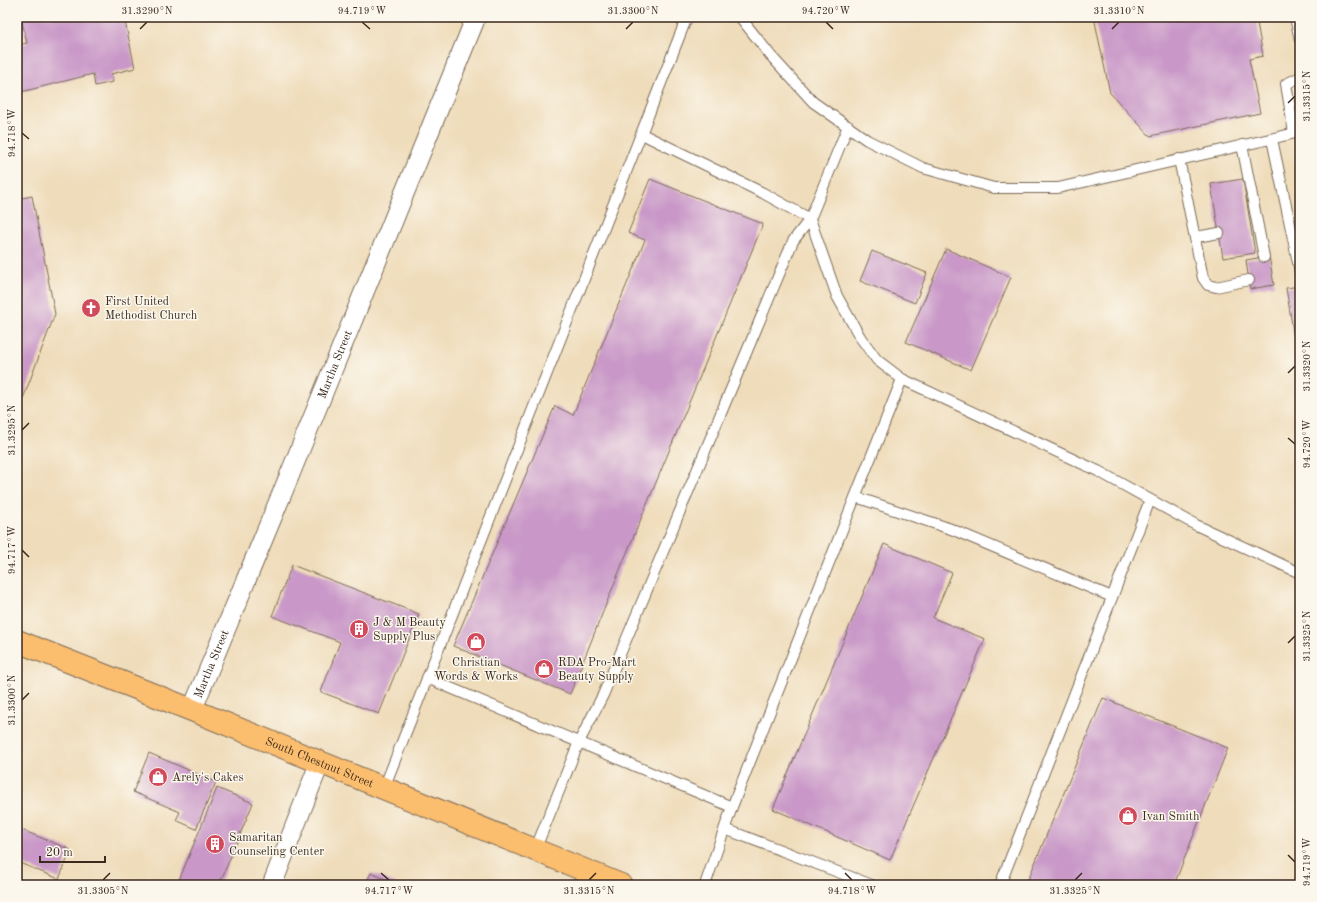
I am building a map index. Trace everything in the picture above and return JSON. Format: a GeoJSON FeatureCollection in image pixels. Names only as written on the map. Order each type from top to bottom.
{"type":"FeatureCollection","features":[{"type":"Feature","properties":{"kind":"main road","name":"South Chestnut Street"},"geometry":{"type":"LineString","coordinates":[[17,641],[192,710],[620,885]]}},
{"type":"Feature","properties":{"kind":"street","name":"Martha Street"},"geometry":{"type":"LineString","coordinates":[[192,710],[476,17]]}},
{"type":"Feature","properties":{"kind":"street"},"geometry":{"type":"LineString","coordinates":[[272,885],[320,762]]}},
{"type":"Feature","properties":{"kind":"lane"},"geometry":{"type":"LineString","coordinates":[[384,788],[687,17]]}},
{"type":"Feature","properties":{"kind":"lane"},"geometry":{"type":"LineString","coordinates":[[740,17],[771,56],[813,102],[868,140],[923,168],[994,188],[1058,188],[1180,158],[1272,139],[1297,132],[1286,84],[1300,77]]}},
{"type":"Feature","properties":{"kind":"lane"},"geometry":{"type":"LineString","coordinates":[[1295,17],[1300,40]]}},
{"type":"Feature","properties":{"kind":"lane"},"geometry":{"type":"LineString","coordinates":[[535,850],[579,742],[602,695],[793,241],[810,219],[848,126]]}},
{"type":"Feature","properties":{"kind":"lane"},"geometry":{"type":"LineString","coordinates":[[642,134],[763,193],[810,219],[837,296],[860,337],[877,360],[902,379],[1098,471],[1196,525],[1300,573]]}},
{"type":"Feature","properties":{"kind":"lane"},"geometry":{"type":"LineString","coordinates":[[1272,139],[1300,272]]}},
{"type":"Feature","properties":{"kind":"lane"},"geometry":{"type":"LineString","coordinates":[[1242,145],[1254,226],[1264,257]]}},
{"type":"Feature","properties":{"kind":"lane"},"geometry":{"type":"LineString","coordinates":[[1180,158],[1203,278],[1208,285],[1216,287],[1249,280]]}},
{"type":"Feature","properties":{"kind":"lane"},"geometry":{"type":"LineString","coordinates":[[1196,237],[1219,233]]}},
{"type":"Feature","properties":{"kind":"lane"},"geometry":{"type":"LineString","coordinates":[[705,885],[732,807],[902,379]]}},
{"type":"Feature","properties":{"kind":"lane"},"geometry":{"type":"LineString","coordinates":[[856,496],[951,529],[1112,597]]}},
{"type":"Feature","properties":{"kind":"lane"},"geometry":{"type":"LineString","coordinates":[[1000,885],[1150,500]]}},
{"type":"Feature","properties":{"kind":"lane"},"geometry":{"type":"LineString","coordinates":[[427,678],[732,807]]}},
{"type":"Feature","properties":{"kind":"lane"},"geometry":{"type":"LineString","coordinates":[[725,829],[872,885]]}},
{"type":"Feature","properties":{"kind":"building"},"geometry":{"type":"Polygon","coordinates":[[[21,17],[124,17],[135,68],[111,74],[113,82],[95,86],[93,74],[17,93],[17,45],[27,43],[21,17]]]}},
{"type":"Feature","properties":{"kind":"building"},"geometry":{"type":"Polygon","coordinates":[[[1094,17],[1256,17],[1263,56],[1249,59],[1260,113],[1150,136],[1110,93],[1094,17]]]}},
{"type":"Feature","properties":{"kind":"building"},"geometry":{"type":"Polygon","coordinates":[[[650,179],[763,224],[570,694],[453,646],[555,406],[573,415],[645,240],[628,233],[650,179]]]}},
{"type":"Feature","properties":{"kind":"building"},"geometry":{"type":"Polygon","coordinates":[[[1243,179],[1255,253],[1223,258],[1211,184],[1243,179]]]}},
{"type":"Feature","properties":{"kind":"building"},"geometry":{"type":"Polygon","coordinates":[[[32,196],[55,314],[21,404],[17,403],[17,199],[32,196]]]}},
{"type":"Feature","properties":{"kind":"building"},"geometry":{"type":"Polygon","coordinates":[[[946,249],[1011,277],[971,370],[906,342],[946,249]]]}},
{"type":"Feature","properties":{"kind":"building"},"geometry":{"type":"Polygon","coordinates":[[[872,251],[927,273],[915,303],[860,281],[872,251]]]}},
{"type":"Feature","properties":{"kind":"building"},"geometry":{"type":"Polygon","coordinates":[[[1269,256],[1274,285],[1250,289],[1246,260],[1269,256]]]}},
{"type":"Feature","properties":{"kind":"building"},"geometry":{"type":"Polygon","coordinates":[[[1300,286],[1300,337],[1294,337],[1286,288],[1300,286]]]}},
{"type":"Feature","properties":{"kind":"building"},"geometry":{"type":"Polygon","coordinates":[[[884,544],[952,573],[933,618],[985,639],[890,860],[773,809],[884,544]]]}},
{"type":"Feature","properties":{"kind":"building","name":"J & M Beauty Supply Plus"},"geometry":{"type":"Polygon","coordinates":[[[292,565],[419,614],[379,714],[321,692],[340,642],[272,616],[292,565]]]}},
{"type":"Feature","properties":{"kind":"building","name":"Ivan Smith"},"geometry":{"type":"Polygon","coordinates":[[[1103,698],[1228,748],[1174,885],[1026,885],[1103,698]]]}},
{"type":"Feature","properties":{"kind":"building"},"geometry":{"type":"Polygon","coordinates":[[[149,753],[216,782],[196,829],[176,820],[180,812],[133,792],[149,753]]]}},
{"type":"Feature","properties":{"kind":"building","name":"Samaritan Counseling Center"},"geometry":{"type":"Polygon","coordinates":[[[217,788],[253,803],[219,885],[177,885],[217,788]]]}},
{"type":"Feature","properties":{"kind":"building"},"geometry":{"type":"Polygon","coordinates":[[[17,828],[71,850],[59,879],[17,862],[17,828]]]}},
{"type":"Feature","properties":{"kind":"building"},"geometry":{"type":"Polygon","coordinates":[[[371,873],[399,885],[365,885],[371,873]]]}},
{"type":"Feature","properties":{"kind":"place","name":"First United Methodist Church"},"geometry":{"type":"Point","coordinates":[91,308]}},
{"type":"Feature","properties":{"kind":"place","name":"J & M Beauty Supply Plus"},"geometry":{"type":"Point","coordinates":[359,629]}},
{"type":"Feature","properties":{"kind":"place","name":"Christian Words & Works"},"geometry":{"type":"Point","coordinates":[476,642]}},
{"type":"Feature","properties":{"kind":"place","name":"RDA Pro-Mart Beauty Supply"},"geometry":{"type":"Point","coordinates":[544,669]}},
{"type":"Feature","properties":{"kind":"place","name":"Arely's Cakes"},"geometry":{"type":"Point","coordinates":[158,777]}},
{"type":"Feature","properties":{"kind":"place","name":"Ivan Smith"},"geometry":{"type":"Point","coordinates":[1128,816]}},
{"type":"Feature","properties":{"kind":"place","name":"Samaritan Counseling Center"},"geometry":{"type":"Point","coordinates":[215,844]}}]}
